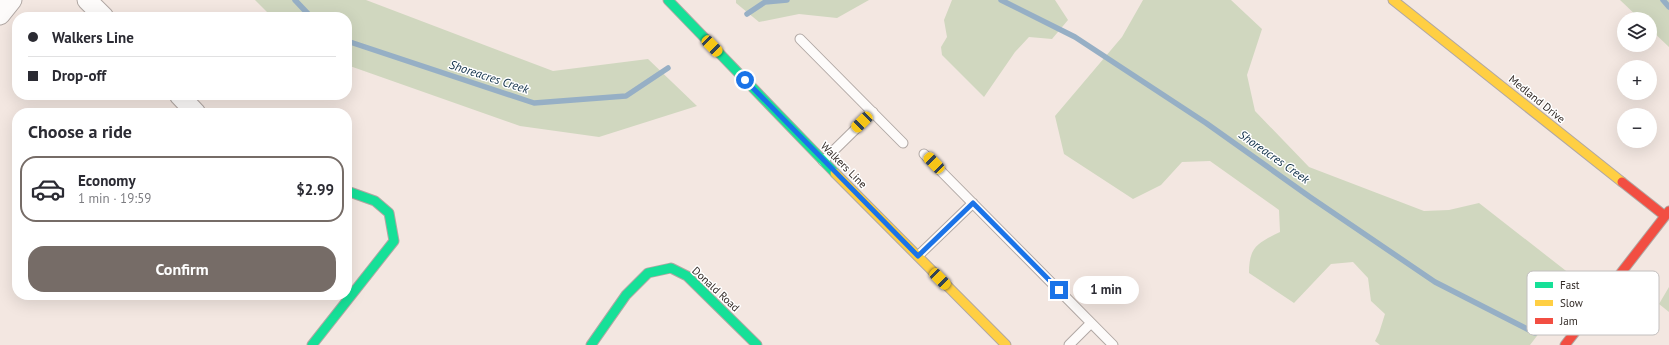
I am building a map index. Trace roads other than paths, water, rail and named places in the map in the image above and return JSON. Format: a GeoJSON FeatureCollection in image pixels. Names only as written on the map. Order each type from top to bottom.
{"type":"FeatureCollection","features":[{"type":"Feature","properties":{"kind":"street"},"geometry":{"type":"LineString","coordinates":[[0,15],[12,0]]}},
{"type":"Feature","properties":{"kind":"street"},"geometry":{"type":"LineString","coordinates":[[88,0],[99,12]]}},
{"type":"Feature","properties":{"kind":"street","name":"Walkers Line"},"geometry":{"type":"LineString","coordinates":[[668,0],[823,161],[1006,345]]}},
{"type":"Feature","properties":{"kind":"street","name":"Medland Drive"},"geometry":{"type":"LineString","coordinates":[[1393,0],[1667,214]]}},
{"type":"Feature","properties":{"kind":"street"},"geometry":{"type":"LineString","coordinates":[[184,100],[191,108]]}},
{"type":"Feature","properties":{"kind":"street"},"geometry":{"type":"LineString","coordinates":[[352,193],[375,201],[389,213],[394,241],[352,294]]}},
{"type":"Feature","properties":{"kind":"street"},"geometry":{"type":"LineString","coordinates":[[1623,271],[1667,214]]}},
{"type":"Feature","properties":{"kind":"street","name":"Donald Road"},"geometry":{"type":"LineString","coordinates":[[591,345],[626,294],[648,273],[671,268],[687,276],[756,345]]}},
{"type":"Feature","properties":{"kind":"street"},"geometry":{"type":"LineString","coordinates":[[312,345],[347,300]]}},
{"type":"Feature","properties":{"kind":"street"},"geometry":{"type":"LineString","coordinates":[[1565,345],[1573,335]]}},
{"type":"Feature","properties":{"kind":"lane"},"geometry":{"type":"LineString","coordinates":[[800,39],[903,143]]}},
{"type":"Feature","properties":{"kind":"lane"},"geometry":{"type":"LineString","coordinates":[[823,161],[873,112]]}},
{"type":"Feature","properties":{"kind":"lane"},"geometry":{"type":"LineString","coordinates":[[924,154],[1113,345]]}},
{"type":"Feature","properties":{"kind":"lane"},"geometry":{"type":"LineString","coordinates":[[918,256],[973,203]]}},
{"type":"Feature","properties":{"kind":"lane"},"geometry":{"type":"LineString","coordinates":[[1069,345],[1091,323]]}},
{"type":"Feature","properties":{"kind":"waterway","name":"Shoreacres Creek"},"geometry":{"type":"LineString","coordinates":[[295,0],[306,12]]}},
{"type":"Feature","properties":{"kind":"waterway","name":"Shoreacres Creek"},"geometry":{"type":"LineString","coordinates":[[747,14],[765,2],[787,0]]}},
{"type":"Feature","properties":{"kind":"waterway","name":"Shoreacres Creek"},"geometry":{"type":"LineString","coordinates":[[1001,0],[1075,37],[1206,123],[1310,197],[1435,282],[1527,329]]}},
{"type":"Feature","properties":{"kind":"waterway","name":"Shoreacres Creek"},"geometry":{"type":"LineString","coordinates":[[1663,0],[1669,7]]}},
{"type":"Feature","properties":{"kind":"waterway","name":"Shoreacres Creek"},"geometry":{"type":"LineString","coordinates":[[352,43],[534,103],[626,96],[668,68]]}}]}
